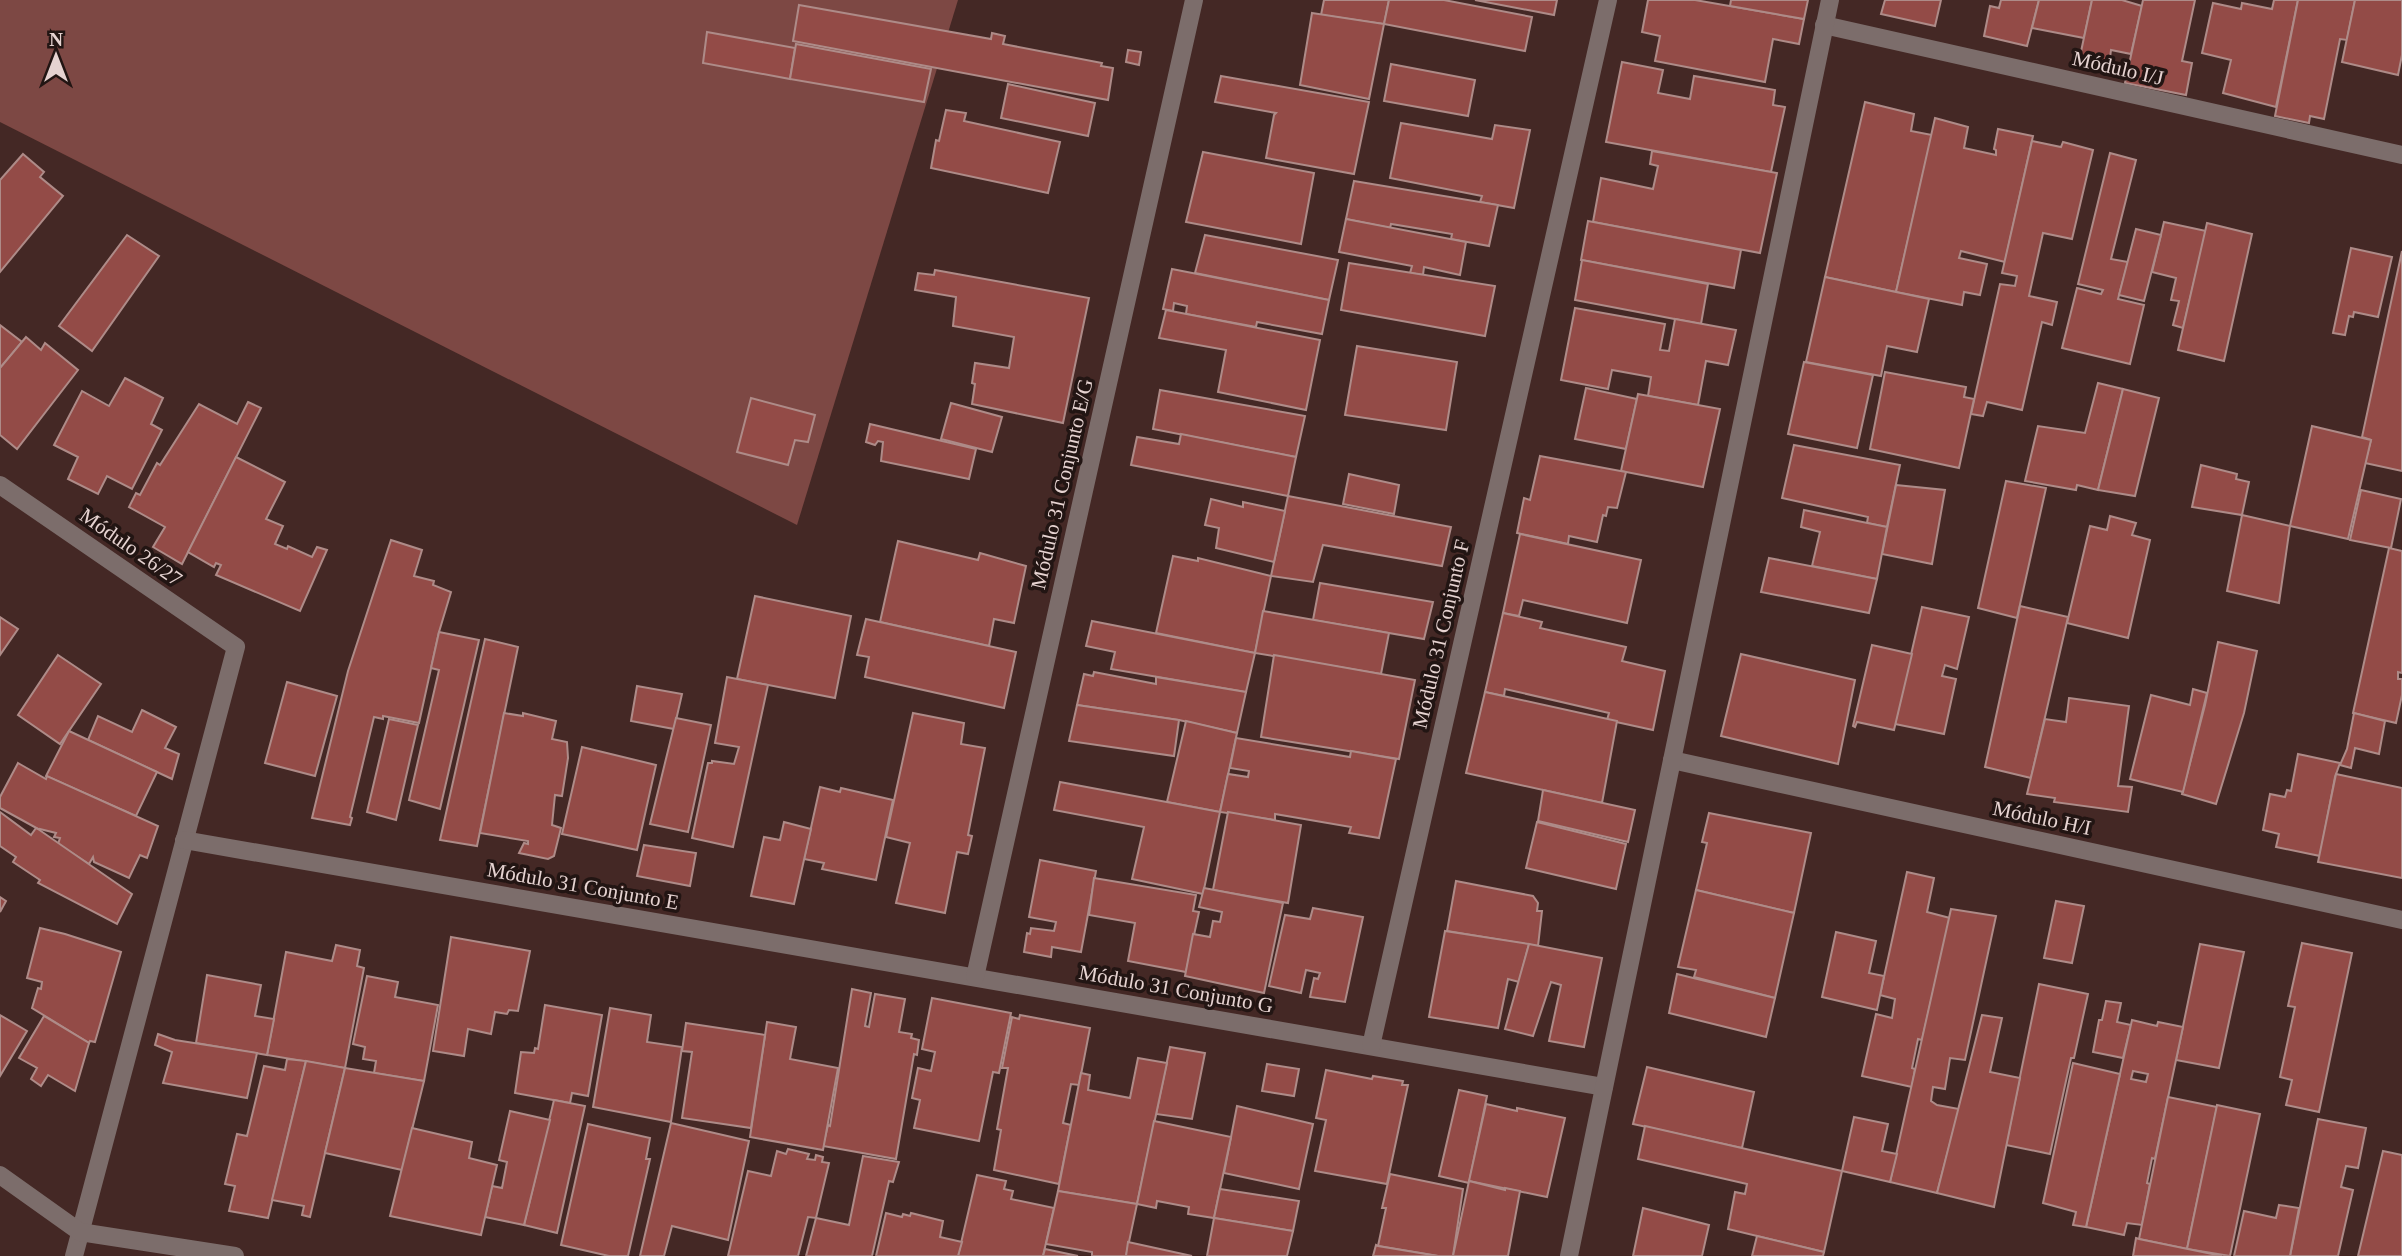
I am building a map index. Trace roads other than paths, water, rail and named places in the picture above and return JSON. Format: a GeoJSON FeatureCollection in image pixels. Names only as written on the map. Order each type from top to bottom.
{"type":"FeatureCollection","features":[{"type":"Feature","properties":{"kind":"street","name":"Módulo 31 Conjunto E/G"},"geometry":{"type":"LineString","coordinates":[[975,978],[1194,0]]}},
{"type":"Feature","properties":{"kind":"street","name":"Módulo 31 Conjunto F"},"geometry":{"type":"LineString","coordinates":[[1371,1046],[1608,0]]}},
{"type":"Feature","properties":{"kind":"street"},"geometry":{"type":"LineString","coordinates":[[1569,1256],[1829,0]]}},
{"type":"Feature","properties":{"kind":"street","name":"Módulo I/J"},"geometry":{"type":"LineString","coordinates":[[1824,25],[2402,155]]}},
{"type":"Feature","properties":{"kind":"street","name":"Módulo 26/27"},"geometry":{"type":"LineString","coordinates":[[0,485],[236,648],[184,840]]}},
{"type":"Feature","properties":{"kind":"street","name":"Módulo H/I"},"geometry":{"type":"LineString","coordinates":[[1672,760],[2402,920]]}},
{"type":"Feature","properties":{"kind":"street","name":"Módulo 31 Conjunto E"},"geometry":{"type":"LineString","coordinates":[[184,840],[975,978]]}},
{"type":"Feature","properties":{"kind":"street"},"geometry":{"type":"LineString","coordinates":[[75,1256],[184,840]]}},
{"type":"Feature","properties":{"kind":"street","name":"Módulo 31 Conjunto G"},"geometry":{"type":"LineString","coordinates":[[975,978],[1371,1046]]}},
{"type":"Feature","properties":{"kind":"street"},"geometry":{"type":"LineString","coordinates":[[1371,1046],[1604,1087]]}},
{"type":"Feature","properties":{"kind":"street"},"geometry":{"type":"LineString","coordinates":[[0,1175],[80,1232],[235,1256]]}}]}
